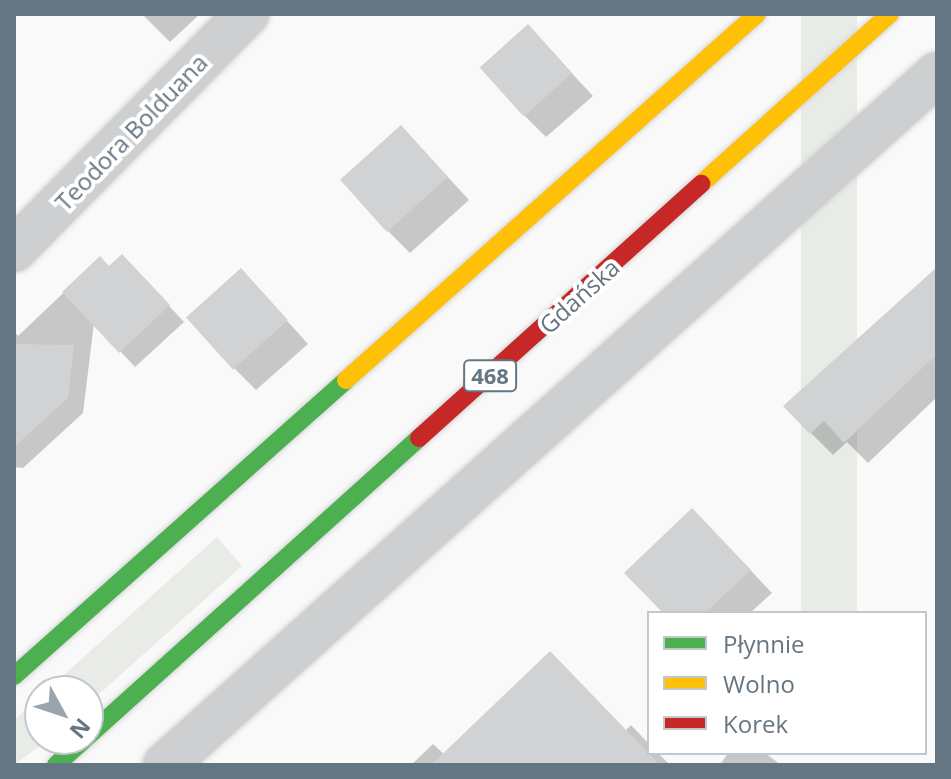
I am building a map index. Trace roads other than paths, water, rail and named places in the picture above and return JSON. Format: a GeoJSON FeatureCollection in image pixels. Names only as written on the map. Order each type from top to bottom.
{"type":"FeatureCollection","features":[{"type":"Feature","properties":{"kind":"main road"},"geometry":{"type":"LineString","coordinates":[[14,676],[757,14]]}},
{"type":"Feature","properties":{"kind":"main road","name":"Gdańska"},"geometry":{"type":"LineString","coordinates":[[104,722],[890,14]]}},
{"type":"Feature","properties":{"kind":"street","name":"Teodora Bolduana"},"geometry":{"type":"LineString","coordinates":[[14,250],[247,14]]}},
{"type":"Feature","properties":{"kind":"street"},"geometry":{"type":"LineString","coordinates":[[165,765],[937,74]]}}]}
